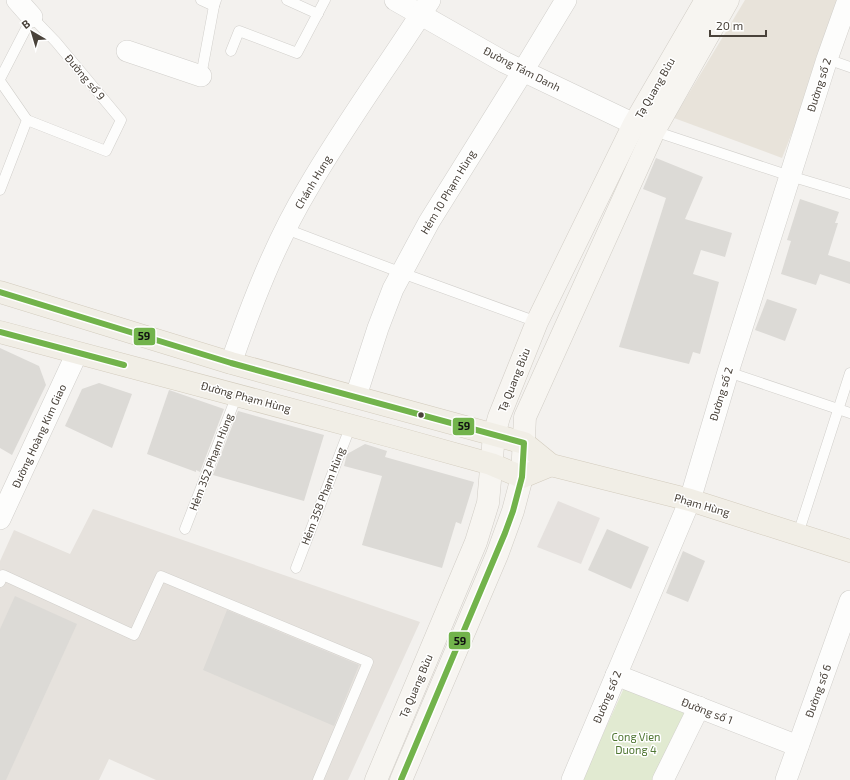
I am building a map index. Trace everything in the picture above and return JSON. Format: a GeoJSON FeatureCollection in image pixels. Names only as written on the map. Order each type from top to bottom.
{"type":"FeatureCollection","features":[{"type":"Feature","properties":{"kind":"main road","name":"Tạ Quang Bửu"},"geometry":{"type":"LineString","coordinates":[[376,780],[476,542],[488,502],[494,435],[499,417],[537,322],[644,127],[706,0]]}},
{"type":"Feature","properties":{"kind":"main road","name":"Tạ Quang Bửu"},"geometry":{"type":"LineString","coordinates":[[401,780],[506,533],[522,477],[525,417],[644,127],[728,0]]}},
{"type":"Feature","properties":{"kind":"main road"},"geometry":{"type":"LineString","coordinates":[[0,292],[231,363],[524,443]]}},
{"type":"Feature","properties":{"kind":"main road","name":"Đường Phạm Hùng"},"geometry":{"type":"LineString","coordinates":[[0,332],[351,425],[491,464]]}},
{"type":"Feature","properties":{"kind":"main road","name":"Phạm Hùng"},"geometry":{"type":"LineString","coordinates":[[524,443],[551,465],[690,500],[850,551]]}},
{"type":"Feature","properties":{"kind":"main road"},"geometry":{"type":"LineString","coordinates":[[491,464],[522,477],[551,465]]}},
{"type":"Feature","properties":{"kind":"street"},"geometry":{"type":"LineString","coordinates":[[17,0],[32,17]]}},
{"type":"Feature","properties":{"kind":"street","name":"Đường Tám Danh"},"geometry":{"type":"LineString","coordinates":[[395,0],[425,7],[524,72],[644,127]]}},
{"type":"Feature","properties":{"kind":"street","name":"Hẻm 10 Phạm Hùng"},"geometry":{"type":"LineString","coordinates":[[356,396],[378,328],[393,290],[429,222],[471,153],[524,72],[566,0]]}},
{"type":"Feature","properties":{"kind":"street","name":"Đường số 2"},"geometry":{"type":"LineString","coordinates":[[572,780],[690,500],[728,372],[827,59],[848,0]]}},
{"type":"Feature","properties":{"kind":"street","name":"Chánh Hưng"},"geometry":{"type":"LineString","coordinates":[[231,363],[252,304],[286,229],[307,188],[425,7]]}},
{"type":"Feature","properties":{"kind":"street"},"geometry":{"type":"LineString","coordinates":[[127,51],[201,76]]}},
{"type":"Feature","properties":{"kind":"street","name":"Đường Hoàng Kim Giao"},"geometry":{"type":"LineString","coordinates":[[0,519],[77,353]]}},
{"type":"Feature","properties":{"kind":"street","name":"Đường số 6"},"geometry":{"type":"LineString","coordinates":[[786,780],[850,601]]}},
{"type":"Feature","properties":{"kind":"street","name":"Đường số 1"},"geometry":{"type":"LineString","coordinates":[[616,675],[798,746]]}},
{"type":"Feature","properties":{"kind":"street"},"geometry":{"type":"LineString","coordinates":[[663,780],[699,707]]}},
{"type":"Feature","properties":{"kind":"lane"},"geometry":{"type":"LineString","coordinates":[[201,0],[215,3],[201,76]]}},
{"type":"Feature","properties":{"kind":"lane"},"geometry":{"type":"LineString","coordinates":[[287,0],[318,14]]}},
{"type":"Feature","properties":{"kind":"lane"},"geometry":{"type":"LineString","coordinates":[[231,51],[239,31],[297,53],[325,0]]}},
{"type":"Feature","properties":{"kind":"lane"},"geometry":{"type":"LineString","coordinates":[[0,190],[27,120],[0,80],[32,17]]}},
{"type":"Feature","properties":{"kind":"lane","name":"Đường số 9"},"geometry":{"type":"LineString","coordinates":[[27,120],[106,151],[121,120],[56,42],[32,17]]}},
{"type":"Feature","properties":{"kind":"lane"},"geometry":{"type":"LineString","coordinates":[[827,59],[850,67]]}},
{"type":"Feature","properties":{"kind":"lane"},"geometry":{"type":"LineString","coordinates":[[644,127],[790,176],[850,194]]}},
{"type":"Feature","properties":{"kind":"lane"},"geometry":{"type":"LineString","coordinates":[[286,229],[402,274],[537,322]]}},
{"type":"Feature","properties":{"kind":"lane"},"geometry":{"type":"LineString","coordinates":[[728,372],[850,413]]}},
{"type":"Feature","properties":{"kind":"lane"},"geometry":{"type":"LineString","coordinates":[[798,534],[850,373]]}},
{"type":"Feature","properties":{"kind":"lane","name":"Hẻm 352 Phạm Hùng"},"geometry":{"type":"LineString","coordinates":[[185,529],[237,395]]}},
{"type":"Feature","properties":{"kind":"lane","name":"Hẻm 358 Phạm Hùng"},"geometry":{"type":"LineString","coordinates":[[296,568],[351,425]]}},
{"type":"Feature","properties":{"kind":"lane"},"geometry":{"type":"LineString","coordinates":[[0,582],[3,575],[134,635],[161,576],[368,662],[318,780]]}},
{"type":"Feature","properties":{"kind":"shaded area"},"geometry":{"type":"Polygon","coordinates":[[[745,0],[845,0],[782,158],[674,118],[745,0]]]}},
{"type":"Feature","properties":{"kind":"shaded area"},"geometry":{"type":"Polygon","coordinates":[[[558,501],[600,518],[581,564],[537,547],[558,501]]]}},
{"type":"Feature","properties":{"kind":"shaded area"},"geometry":{"type":"Polygon","coordinates":[[[93,509],[420,622],[348,780],[156,780],[109,759],[99,780],[0,780],[0,561],[14,530],[70,554],[93,509]]]}},
{"type":"Feature","properties":{"kind":"green space","name":"Cong Vien Duong 4"},"geometry":{"type":"Polygon","coordinates":[[[625,686],[691,704],[656,780],[582,780],[625,686]]]}},
{"type":"Feature","properties":{"kind":"building"},"geometry":{"type":"Polygon","coordinates":[[[656,158],[703,177],[685,219],[732,233],[725,257],[701,250],[693,274],[719,282],[700,354],[693,352],[689,364],[619,347],[666,198],[643,189],[656,158]]]}},
{"type":"Feature","properties":{"kind":"building"},"geometry":{"type":"Polygon","coordinates":[[[800,199],[839,212],[835,223],[838,223],[828,255],[850,262],[850,284],[820,274],[816,285],[781,274],[791,241],[787,240],[800,199]]]}},
{"type":"Feature","properties":{"kind":"building"},"geometry":{"type":"Polygon","coordinates":[[[767,299],[797,309],[785,341],[755,330],[767,299]]]}},
{"type":"Feature","properties":{"kind":"building"},"geometry":{"type":"Polygon","coordinates":[[[0,348],[39,366],[46,385],[12,455],[0,448],[0,348]]]}},
{"type":"Feature","properties":{"kind":"building"},"geometry":{"type":"Polygon","coordinates":[[[99,383],[132,394],[112,448],[65,426],[82,389],[99,383]]]}},
{"type":"Feature","properties":{"kind":"building"},"geometry":{"type":"Polygon","coordinates":[[[169,390],[224,409],[200,472],[196,470],[196,472],[147,454],[169,390]]]}},
{"type":"Feature","properties":{"kind":"building"},"geometry":{"type":"Polygon","coordinates":[[[238,411],[324,435],[304,501],[213,475],[238,411]]]}},
{"type":"Feature","properties":{"kind":"building"},"geometry":{"type":"Polygon","coordinates":[[[365,444],[387,451],[385,457],[474,482],[461,524],[456,522],[442,568],[362,545],[382,476],[344,466],[347,454],[365,444]]]}},
{"type":"Feature","properties":{"kind":"building"},"geometry":{"type":"Polygon","coordinates":[[[607,529],[649,547],[631,589],[588,570],[607,529]]]}},
{"type":"Feature","properties":{"kind":"building"},"geometry":{"type":"Polygon","coordinates":[[[683,551],[705,561],[688,602],[666,593],[683,551]]]}},
{"type":"Feature","properties":{"kind":"building"},"geometry":{"type":"Polygon","coordinates":[[[15,596],[77,624],[6,780],[0,780],[0,629],[15,596]]]}},
{"type":"Feature","properties":{"kind":"building"},"geometry":{"type":"Polygon","coordinates":[[[227,610],[359,665],[334,726],[203,670],[227,610]]]}},
{"type":"Feature","properties":{"kind":"transit line","name":"59"},"geometry":{"type":"LineString","coordinates":[[0,292],[231,363],[524,443],[522,477],[513,511],[505,533],[401,780]]}},
{"type":"Feature","properties":{"kind":"transit line","name":"59"},"geometry":{"type":"LineString","coordinates":[[0,332],[124,365]]}}]}
